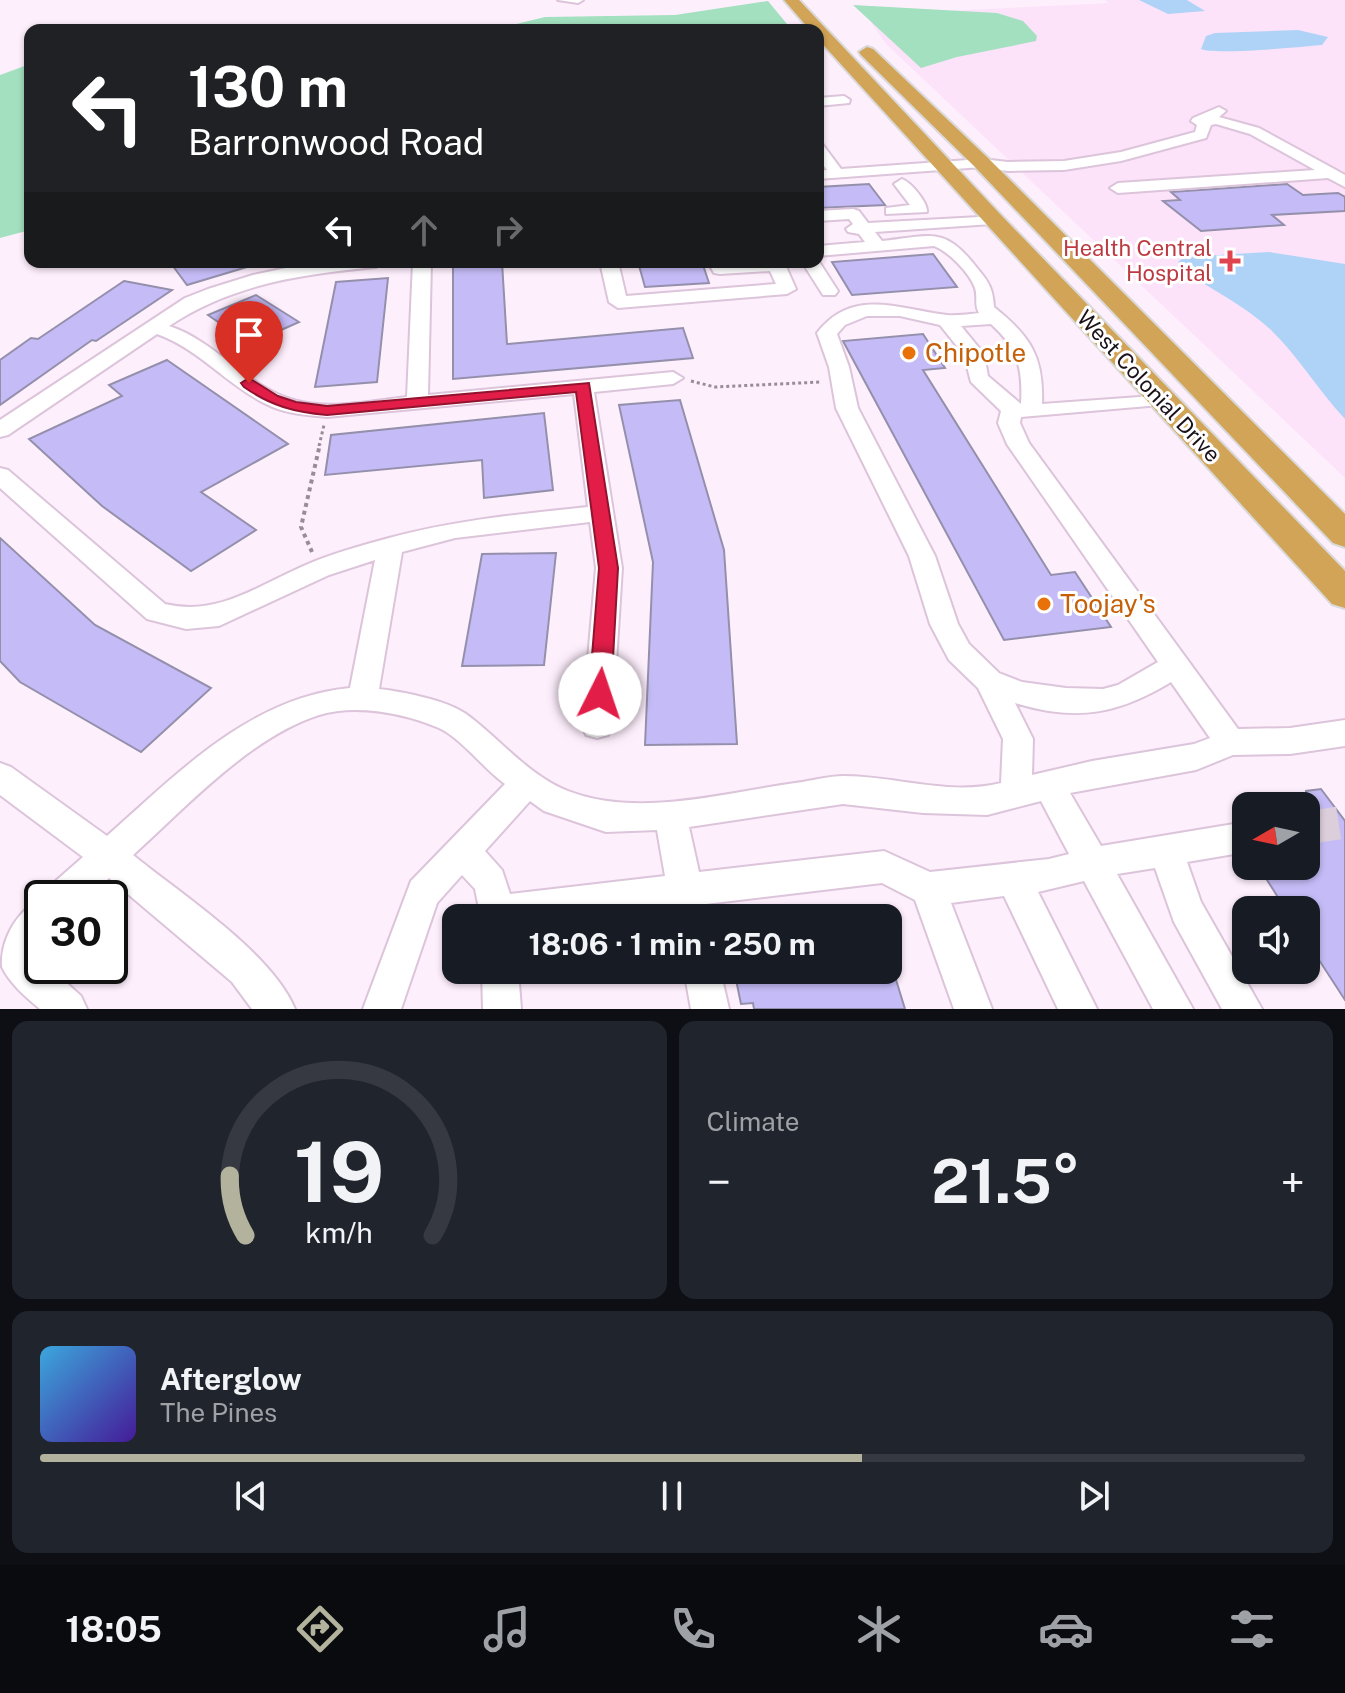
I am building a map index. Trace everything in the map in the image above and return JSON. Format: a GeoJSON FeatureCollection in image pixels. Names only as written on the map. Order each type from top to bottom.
{"type":"FeatureCollection","features":[{"type":"Feature","properties":{"kind":"highway","name":"West Colonial Drive"},"geometry":{"type":"LineString","coordinates":[[791,0],[813,24]]}},
{"type":"Feature","properties":{"kind":"highway","name":"West Colonial Drive"},"geometry":{"type":"LineString","coordinates":[[824,36],[1345,594]]}},
{"type":"Feature","properties":{"kind":"highway","name":"West Colonial Drive"},"geometry":{"type":"LineString","coordinates":[[855,40],[982,163],[1345,535]]}},
{"type":"Feature","properties":{"kind":"street"},"geometry":{"type":"LineString","coordinates":[[563,0],[578,0]]}},
{"type":"Feature","properties":{"kind":"street"},"geometry":{"type":"LineString","coordinates":[[824,102],[844,100]]}},
{"type":"Feature","properties":{"kind":"street"},"geometry":{"type":"LineString","coordinates":[[824,175],[982,163],[1005,167],[1033,166],[1138,153],[1201,135],[1205,120],[1219,111]]}},
{"type":"Feature","properties":{"kind":"street"},"geometry":{"type":"LineString","coordinates":[[1180,124],[1205,120],[1249,129],[1284,144],[1341,179]]}},
{"type":"Feature","properties":{"kind":"street"},"geometry":{"type":"LineString","coordinates":[[982,163],[993,155],[1118,143],[1155,132]]}},
{"type":"Feature","properties":{"kind":"street"},"geometry":{"type":"LineString","coordinates":[[1138,153],[1152,164],[1161,164],[1185,184]]}},
{"type":"Feature","properties":{"kind":"street"},"geometry":{"type":"LineString","coordinates":[[824,158],[837,174]]}},
{"type":"Feature","properties":{"kind":"street"},"geometry":{"type":"LineString","coordinates":[[1118,188],[1150,180],[1185,184],[1341,179]]}},
{"type":"Feature","properties":{"kind":"street"},"geometry":{"type":"LineString","coordinates":[[824,216],[921,209],[902,184]]}},
{"type":"Feature","properties":{"kind":"street"},"geometry":{"type":"LineString","coordinates":[[853,214],[877,246]]}},
{"type":"Feature","properties":{"kind":"street"},"geometry":{"type":"LineString","coordinates":[[824,232],[992,219]]}},
{"type":"Feature","properties":{"kind":"street"},"geometry":{"type":"LineString","coordinates":[[824,250],[936,241],[953,248],[984,288],[985,309],[1012,331],[1031,358],[1022,410],[1009,423],[1018,444],[1231,743]]}},
{"type":"Feature","properties":{"kind":"street"},"geometry":{"type":"LineString","coordinates":[[0,430],[192,302],[225,287],[307,268]]}},
{"type":"Feature","properties":{"kind":"street"},"geometry":{"type":"LineString","coordinates":[[417,402],[422,268]]}},
{"type":"Feature","properties":{"kind":"street"},"geometry":{"type":"LineString","coordinates":[[610,268],[618,302],[787,289],[777,268]]}},
{"type":"Feature","properties":{"kind":"street"},"geometry":{"type":"LineString","coordinates":[[815,268],[829,291]]}},
{"type":"Feature","properties":{"kind":"street"},"geometry":{"type":"LineString","coordinates":[[996,318],[947,321],[905,311],[875,310],[840,321],[827,333],[847,408],[922,556],[944,624],[959,652],[989,681],[1018,739],[1016,794]]}},
{"type":"Feature","properties":{"kind":"street"},"geometry":{"type":"LineString","coordinates":[[947,321],[974,354],[978,378],[1022,410],[1160,399]]}},
{"type":"Feature","properties":{"kind":"street"},"geometry":{"type":"LineString","coordinates":[[154,327],[179,334],[273,400],[294,407],[327,411],[673,378]]}},
{"type":"Feature","properties":{"kind":"street"},"geometry":{"type":"LineString","coordinates":[[583,386],[609,568],[597,726]]}},
{"type":"Feature","properties":{"kind":"street"},"geometry":{"type":"LineString","coordinates":[[0,475],[157,612],[186,619],[219,616],[320,569],[390,546],[455,530],[602,513]]}},
{"type":"Feature","properties":{"kind":"street"},"geometry":{"type":"LineString","coordinates":[[363,699],[390,546]]}},
{"type":"Feature","properties":{"kind":"street"},"geometry":{"type":"LineString","coordinates":[[989,681],[1020,693],[1066,700],[1103,701],[1127,694],[1176,665]]}},
{"type":"Feature","properties":{"kind":"street"},"geometry":{"type":"LineString","coordinates":[[81,880],[215,760],[278,720],[317,703],[363,699],[405,704],[453,721],[555,801],[606,817],[670,815],[843,790],[923,799],[987,801],[1092,774],[1196,757],[1231,743],[1290,741],[1345,733]]}},
{"type":"Feature","properties":{"kind":"street"},"geometry":{"type":"LineString","coordinates":[[0,777],[107,855],[245,969],[276,1009]]}},
{"type":"Feature","properties":{"kind":"street"},"geometry":{"type":"LineString","coordinates":[[382,1009],[423,893],[527,782]]}},
{"type":"Feature","properties":{"kind":"street"},"geometry":{"type":"LineString","coordinates":[[1049,786],[1174,1009]]}},
{"type":"Feature","properties":{"kind":"street"},"geometry":{"type":"LineString","coordinates":[[670,815],[688,904],[884,867],[928,889],[1049,875],[1092,863],[1232,839]]}},
{"type":"Feature","properties":{"kind":"street"},"geometry":{"type":"LineString","coordinates":[[463,851],[490,881],[495,904]]}},
{"type":"Feature","properties":{"kind":"street"},"geometry":{"type":"LineString","coordinates":[[1166,851],[1186,910],[1243,1009]]}},
{"type":"Feature","properties":{"kind":"street"},"geometry":{"type":"LineString","coordinates":[[1013,879],[1078,1009]]}},
{"type":"Feature","properties":{"kind":"street"},"geometry":{"type":"LineString","coordinates":[[928,889],[973,1009]]}},
{"type":"Feature","properties":{"kind":"street"},"geometry":{"type":"LineString","coordinates":[[24,933],[16,957],[24,967]]}},
{"type":"Feature","properties":{"kind":"street"},"geometry":{"type":"LineString","coordinates":[[39,984],[68,1009]]}},
{"type":"Feature","properties":{"kind":"street"},"geometry":{"type":"LineString","coordinates":[[501,984],[502,1009]]}},
{"type":"Feature","properties":{"kind":"street"},"geometry":{"type":"LineString","coordinates":[[705,984],[710,1009]]}},
{"type":"Feature","properties":{"kind":"path"},"geometry":{"type":"LineString","coordinates":[[673,378],[715,387],[840,381]]}},
{"type":"Feature","properties":{"kind":"path"},"geometry":{"type":"LineString","coordinates":[[320,569],[301,527],[327,411]]}},
{"type":"Feature","properties":{"kind":"shaded area","name":"Health Central Hospital"},"geometry":{"type":"Polygon","coordinates":[[[1105,0],[1345,0],[1345,478],[886,44],[866,15],[1109,3],[1105,0]]]}},
{"type":"Feature","properties":{"kind":"green space"},"geometry":{"type":"Polygon","coordinates":[[[768,1],[787,24],[516,24],[545,17],[675,15],[768,1]]]}},
{"type":"Feature","properties":{"kind":"green space"},"geometry":{"type":"Polygon","coordinates":[[[853,5],[997,13],[1023,21],[1037,36],[1036,41],[957,57],[921,68],[853,5]]]}},
{"type":"Feature","properties":{"kind":"green space"},"geometry":{"type":"Polygon","coordinates":[[[24,66],[24,232],[0,238],[0,75],[24,66]]]}},
{"type":"Feature","properties":{"kind":"water"},"geometry":{"type":"Polygon","coordinates":[[[1139,0],[1187,0],[1205,11],[1168,14],[1139,0]]]}},
{"type":"Feature","properties":{"kind":"water"},"geometry":{"type":"Polygon","coordinates":[[[1298,30],[1328,37],[1322,45],[1239,51],[1201,49],[1206,36],[1215,33],[1298,30]]]}},
{"type":"Feature","properties":{"kind":"water"},"geometry":{"type":"Polygon","coordinates":[[[1269,252],[1345,264],[1345,419],[1270,329],[1239,305],[1182,270],[1178,262],[1184,257],[1269,252]]]}},
{"type":"Feature","properties":{"kind":"building"},"geometry":{"type":"Polygon","coordinates":[[[869,184],[885,205],[824,208],[824,187],[869,184]]]}},
{"type":"Feature","properties":{"kind":"building"},"geometry":{"type":"Polygon","coordinates":[[[1287,184],[1303,195],[1338,193],[1345,197],[1345,211],[1272,215],[1284,225],[1201,231],[1163,201],[1180,200],[1171,192],[1287,184]]]}},
{"type":"Feature","properties":{"kind":"building"},"geometry":{"type":"Polygon","coordinates":[[[933,254],[957,287],[852,295],[832,262],[933,254]]]}},
{"type":"Feature","properties":{"kind":"building"},"geometry":{"type":"Polygon","coordinates":[[[174,268],[244,268],[187,285],[174,268]]]}},
{"type":"Feature","properties":{"kind":"building"},"geometry":{"type":"Polygon","coordinates":[[[453,268],[502,268],[507,344],[683,328],[693,358],[453,379],[453,268]]]}},
{"type":"Feature","properties":{"kind":"building"},"geometry":{"type":"Polygon","coordinates":[[[640,268],[704,268],[709,283],[645,287],[640,268]]]}},
{"type":"Feature","properties":{"kind":"building"},"geometry":{"type":"Polygon","coordinates":[[[388,278],[377,382],[315,387],[336,282],[388,278]]]}},
{"type":"Feature","properties":{"kind":"building"},"geometry":{"type":"Polygon","coordinates":[[[124,281],[172,290],[96,341],[92,340],[0,405],[0,360],[31,338],[38,339],[124,281]]]}},
{"type":"Feature","properties":{"kind":"building"},"geometry":{"type":"Polygon","coordinates":[[[256,295],[299,322],[250,344],[208,315],[256,295]]]}},
{"type":"Feature","properties":{"kind":"building"},"geometry":{"type":"Polygon","coordinates":[[[923,334],[945,368],[923,370],[1051,575],[1075,572],[1111,627],[1004,640],[843,341],[923,334]]]}},
{"type":"Feature","properties":{"kind":"building"},"geometry":{"type":"Polygon","coordinates":[[[167,360],[288,444],[201,492],[256,530],[191,571],[102,506],[29,439],[122,396],[109,385],[167,360]]]}},
{"type":"Feature","properties":{"kind":"building"},"geometry":{"type":"Polygon","coordinates":[[[680,400],[724,550],[737,744],[645,745],[653,562],[619,405],[680,400]]]}},
{"type":"Feature","properties":{"kind":"building"},"geometry":{"type":"Polygon","coordinates":[[[544,413],[553,490],[484,498],[482,460],[325,475],[331,435],[544,413]]]}},
{"type":"Feature","properties":{"kind":"building"},"geometry":{"type":"Polygon","coordinates":[[[0,538],[95,625],[211,688],[141,752],[20,682],[0,661],[0,538]]]}},
{"type":"Feature","properties":{"kind":"building"},"geometry":{"type":"Polygon","coordinates":[[[556,553],[544,665],[462,666],[482,554],[556,553]]]}},
{"type":"Feature","properties":{"kind":"building"},"geometry":{"type":"Polygon","coordinates":[[[1321,789],[1345,821],[1345,1000],[1320,962],[1320,896],[1277,896],[1267,880],[1320,880],[1320,792],[1306,791],[1321,789]]]}},
{"type":"Feature","properties":{"kind":"building"},"geometry":{"type":"Polygon","coordinates":[[[737,984],[897,984],[905,1009],[754,1009],[753,1003],[741,1004],[737,984]]]}},
{"type":"Feature","properties":{"kind":"tunnel"},"geometry":{"type":"LineString","coordinates":[[1320,826],[1345,822]]}},
{"type":"Feature","properties":{"kind":"place","name":"Health Central Hospital"},"geometry":{"type":"Point","coordinates":[1230,261]}},
{"type":"Feature","properties":{"kind":"place","name":"Chipotle"},"geometry":{"type":"Point","coordinates":[909,353]}},
{"type":"Feature","properties":{"kind":"place","name":"Toojay's"},"geometry":{"type":"Point","coordinates":[1044,604]}},
{"type":"Feature","properties":{"kind":"route"},"geometry":{"type":"LineString","coordinates":[[249,383],[273,400],[294,407],[327,411],[583,386],[609,568],[600,694]]}}]}
